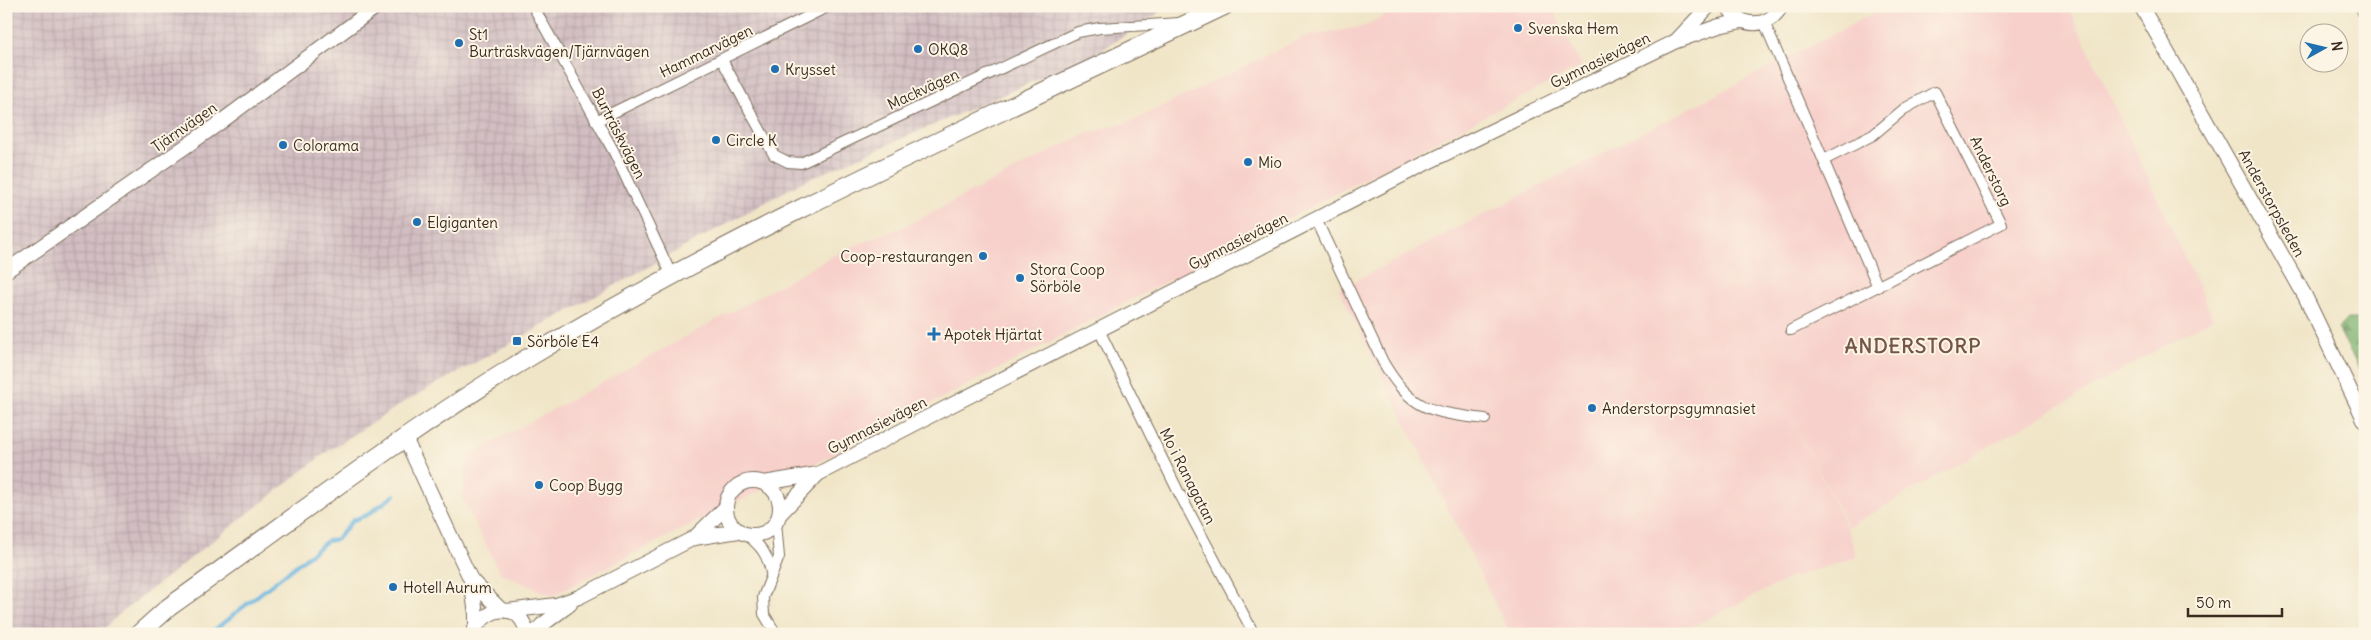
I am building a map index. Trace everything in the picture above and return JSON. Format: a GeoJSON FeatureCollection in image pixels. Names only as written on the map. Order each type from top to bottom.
{"type":"FeatureCollection","features":[{"type":"Feature","properties":{"kind":"highway"},"geometry":{"type":"LineString","coordinates":[[139,634],[170,607],[405,438],[531,356],[672,276],[804,206],[1224,6]]}},
{"type":"Feature","properties":{"kind":"street","name":"Tjärnvägen"},"geometry":{"type":"LineString","coordinates":[[6,271],[218,124],[377,6]]}},
{"type":"Feature","properties":{"kind":"street","name":"Burträskvägen"},"geometry":{"type":"LineString","coordinates":[[533,6],[614,152],[672,276]]}},
{"type":"Feature","properties":{"kind":"street","name":"Hammarvägen"},"geometry":{"type":"LineString","coordinates":[[596,121],[829,6]]}},
{"type":"Feature","properties":{"kind":"street","name":"Gymnasievägen"},"geometry":{"type":"LineString","coordinates":[[1674,42],[1709,6]]}},
{"type":"Feature","properties":{"kind":"street"},"geometry":{"type":"LineString","coordinates":[[1728,6],[1736,17],[1742,21]]}},
{"type":"Feature","properties":{"kind":"street"},"geometry":{"type":"LineString","coordinates":[[1781,6],[1777,14],[1764,22],[1878,287]]}},
{"type":"Feature","properties":{"kind":"street","name":"Anderstorpsleden"},"geometry":{"type":"LineString","coordinates":[[2141,6],[2305,296],[2365,421]]}},
{"type":"Feature","properties":{"kind":"street"},"geometry":{"type":"LineString","coordinates":[[2361,6],[2365,19]]}},
{"type":"Feature","properties":{"kind":"street","name":"Gymnasievägen"},"geometry":{"type":"LineString","coordinates":[[764,483],[818,474],[1430,161],[1674,42],[1719,26],[1742,21],[1757,24],[1764,22]]}},
{"type":"Feature","properties":{"kind":"street","name":"Mackvägen"},"geometry":{"type":"LineString","coordinates":[[722,60],[774,155],[788,162],[801,163],[1078,32],[1100,28],[1191,22]]}},
{"type":"Feature","properties":{"kind":"street","name":"Anderstorg"},"geometry":{"type":"LineString","coordinates":[[1791,330],[2000,224],[1935,92],[1904,109],[1873,135],[1824,160]]}},
{"type":"Feature","properties":{"kind":"street"},"geometry":{"type":"LineString","coordinates":[[1316,219],[1379,353],[1396,383],[1409,398],[1426,408],[1444,413],[1485,419]]}},
{"type":"Feature","properties":{"kind":"street","name":"Mo i Ranagatan"},"geometry":{"type":"LineString","coordinates":[[1099,330],[1178,491],[1254,634]]}},
{"type":"Feature","properties":{"kind":"street"},"geometry":{"type":"LineString","coordinates":[[405,438],[472,580],[476,614],[474,630]]}},
{"type":"Feature","properties":{"kind":"street","name":"Gymnasievägen"},"geometry":{"type":"LineString","coordinates":[[778,519],[818,474]]}},
{"type":"Feature","properties":{"kind":"street"},"geometry":{"type":"LineString","coordinates":[[534,634],[542,625],[579,598],[694,538],[726,507],[731,492],[736,486],[753,480],[771,487],[778,496],[779,557],[771,573],[764,597],[764,614],[776,634]]}},
{"type":"Feature","properties":{"kind":"street"},"geometry":{"type":"LineString","coordinates":[[726,507],[728,518],[764,551],[769,559],[771,573]]}},
{"type":"Feature","properties":{"kind":"street"},"geometry":{"type":"LineString","coordinates":[[694,538],[764,533],[778,519]]}},
{"type":"Feature","properties":{"kind":"street"},"geometry":{"type":"LineString","coordinates":[[472,580],[504,610],[523,621],[527,634]]}},
{"type":"Feature","properties":{"kind":"street"},"geometry":{"type":"LineString","coordinates":[[474,630],[486,614],[504,610],[556,605],[579,598]]}},
{"type":"Feature","properties":{"kind":"shaded area"},"geometry":{"type":"Polygon","coordinates":[[[6,6],[1169,6],[1094,55],[800,183],[404,402],[324,454],[117,616],[99,634],[6,634],[6,6]]]}},
{"type":"Feature","properties":{"kind":"shaded area"},"geometry":{"type":"Polygon","coordinates":[[[1400,6],[1551,6],[1582,66],[817,463],[676,532],[552,596],[500,573],[463,500],[466,457],[848,248],[903,227],[1085,134],[1135,120],[1304,37],[1366,26],[1400,6]]]}},
{"type":"Feature","properties":{"kind":"shaded area"},"geometry":{"type":"Polygon","coordinates":[[[1888,6],[2068,6],[2213,318],[1848,527],[1778,393],[1847,528],[1857,557],[1790,578],[1677,634],[1510,634],[1339,289],[1888,6]]]}},
{"type":"Feature","properties":{"kind":"green space"},"geometry":{"type":"Polygon","coordinates":[[[2348,319],[2365,319],[2365,380],[2338,328],[2348,319]]]}},
{"type":"Feature","properties":{"kind":"waterway"},"geometry":{"type":"LineString","coordinates":[[209,634],[327,541],[337,539],[353,520],[367,515],[395,495]]}},
{"type":"Feature","properties":{"kind":"place","name":"Svenska Hem"},"geometry":{"type":"Point","coordinates":[1518,28]}},
{"type":"Feature","properties":{"kind":"place","name":"St1 Burträskvägen/Tjärnvägen"},"geometry":{"type":"Point","coordinates":[459,43]}},
{"type":"Feature","properties":{"kind":"place","name":"OKQ8"},"geometry":{"type":"Point","coordinates":[918,49]}},
{"type":"Feature","properties":{"kind":"place","name":"Krysset"},"geometry":{"type":"Point","coordinates":[775,69]}},
{"type":"Feature","properties":{"kind":"place","name":"Circle K"},"geometry":{"type":"Point","coordinates":[716,140]}},
{"type":"Feature","properties":{"kind":"place","name":"Colorama"},"geometry":{"type":"Point","coordinates":[283,145]}},
{"type":"Feature","properties":{"kind":"place","name":"Mio"},"geometry":{"type":"Point","coordinates":[1248,162]}},
{"type":"Feature","properties":{"kind":"place","name":"Elgiganten"},"geometry":{"type":"Point","coordinates":[417,222]}},
{"type":"Feature","properties":{"kind":"place","name":"Coop-restaurangen"},"geometry":{"type":"Point","coordinates":[983,256]}},
{"type":"Feature","properties":{"kind":"place","name":"Stora Coop Sörböle"},"geometry":{"type":"Point","coordinates":[1020,278]}},
{"type":"Feature","properties":{"kind":"place","name":"Apotek Hjärtat"},"geometry":{"type":"Point","coordinates":[934,334]}},
{"type":"Feature","properties":{"kind":"place","name":"Sörböle E4"},"geometry":{"type":"Point","coordinates":[517,341]}},
{"type":"Feature","properties":{"kind":"place","name":"Anderstorpsgymnasiet"},"geometry":{"type":"Point","coordinates":[1592,408]}},
{"type":"Feature","properties":{"kind":"place","name":"Coop Bygg"},"geometry":{"type":"Point","coordinates":[539,485]}},
{"type":"Feature","properties":{"kind":"place","name":"Hotell Aurum"},"geometry":{"type":"Point","coordinates":[393,587]}},
{"type":"Feature","properties":{"kind":"district","name":"ANDERSTORP"},"geometry":{"type":"Point","coordinates":[1913,345]}}]}
